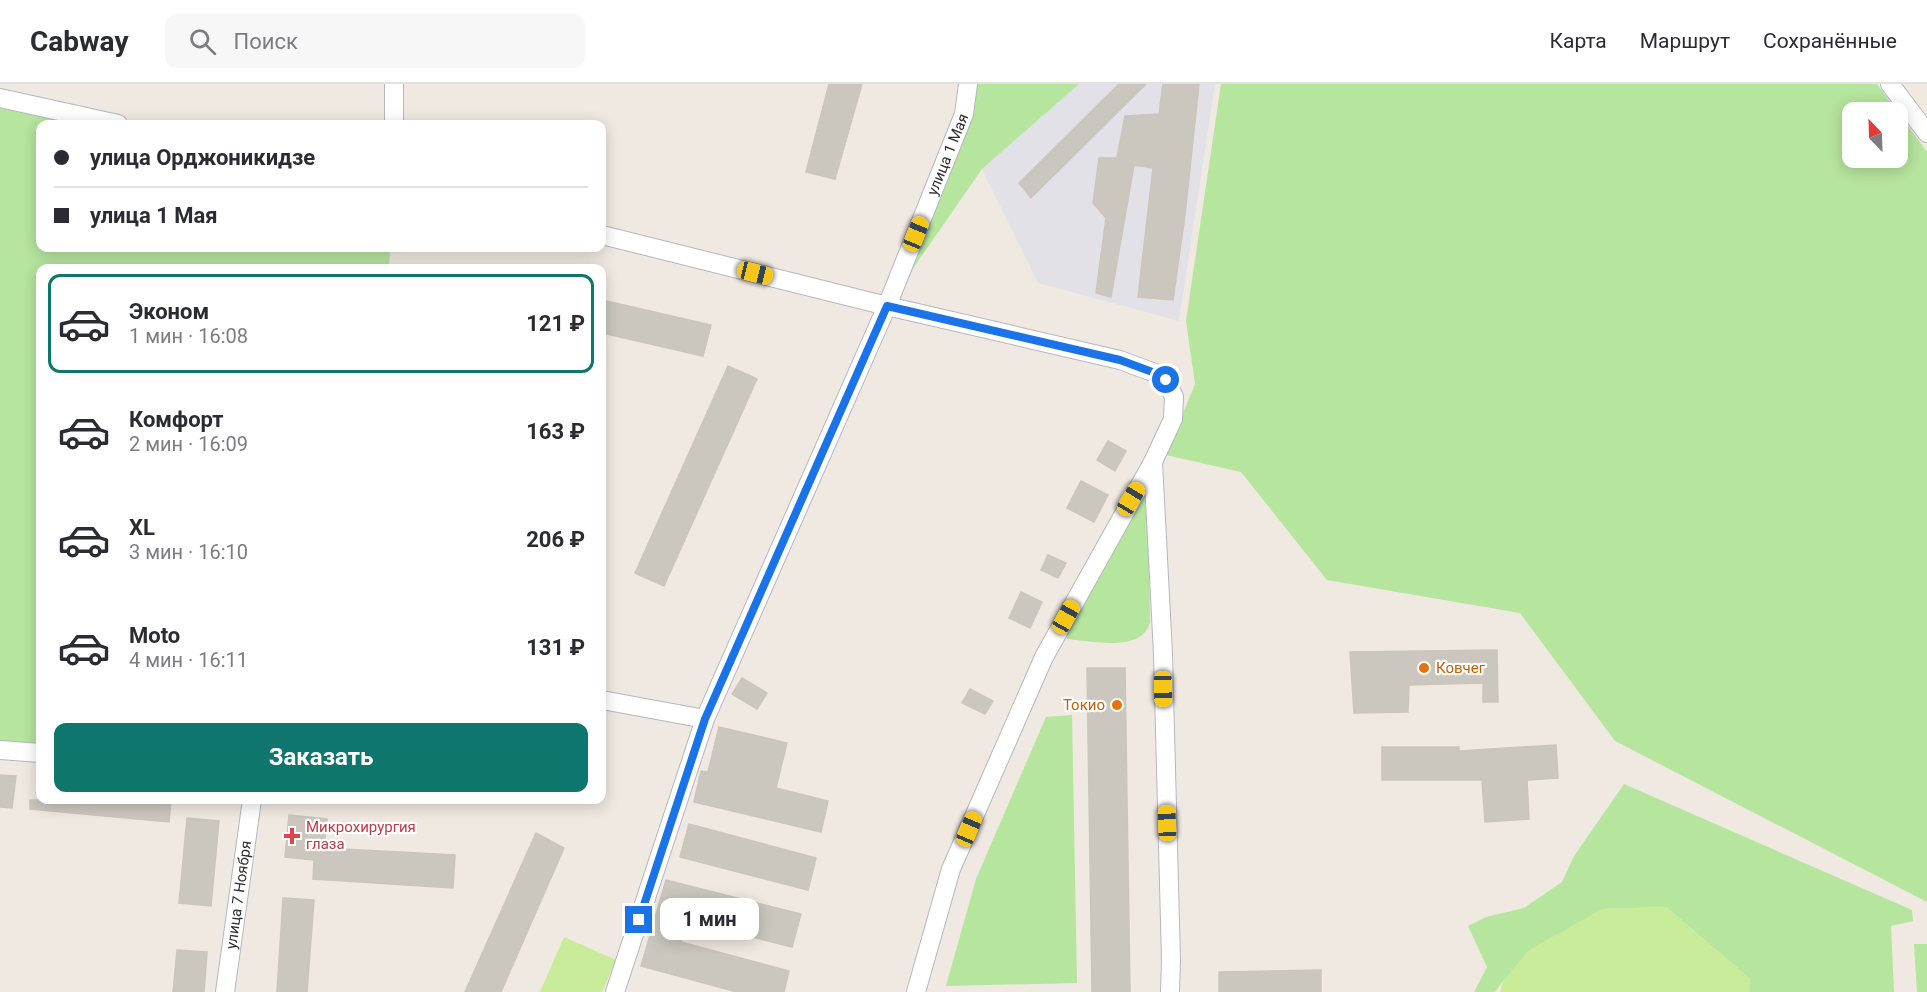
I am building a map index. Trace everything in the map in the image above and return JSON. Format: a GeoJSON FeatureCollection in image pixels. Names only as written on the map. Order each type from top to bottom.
{"type":"FeatureCollection","features":[{"type":"Feature","properties":{"kind":"street"},"geometry":{"type":"LineString","coordinates":[[394,84],[394,120]]}},
{"type":"Feature","properties":{"kind":"street","name":"улица 1 Мая"},"geometry":{"type":"LineString","coordinates":[[615,992],[705,719],[887,306],[964,114],[968,84]]}},
{"type":"Feature","properties":{"kind":"street"},"geometry":{"type":"LineString","coordinates":[[1890,84],[1927,133]]}},
{"type":"Feature","properties":{"kind":"street"},"geometry":{"type":"LineString","coordinates":[[0,98],[100,120]]}},
{"type":"Feature","properties":{"kind":"street"},"geometry":{"type":"LineString","coordinates":[[606,236],[887,306],[1120,360],[1155,373],[1166,380],[1174,397],[1173,418],[1153,462],[1040,667],[951,869],[916,992]]}},
{"type":"Feature","properties":{"kind":"street"},"geometry":{"type":"LineString","coordinates":[[1153,462],[1162,654],[1170,992]]}},
{"type":"Feature","properties":{"kind":"street"},"geometry":{"type":"LineString","coordinates":[[606,701],[705,719]]}},
{"type":"Feature","properties":{"kind":"street"},"geometry":{"type":"LineString","coordinates":[[0,750],[36,753]]}},
{"type":"Feature","properties":{"kind":"street","name":"улица 7 Ноября"},"geometry":{"type":"LineString","coordinates":[[225,992],[251,804]]}},
{"type":"Feature","properties":{"kind":"shaded area"},"geometry":{"type":"Polygon","coordinates":[[[1079,84],[1215,84],[1179,321],[1038,283],[982,169],[1079,84]]]}},
{"type":"Feature","properties":{"kind":"green space"},"geometry":{"type":"Polygon","coordinates":[[[968,84],[1079,84],[982,169],[887,306],[968,84]]]}},
{"type":"Feature","properties":{"kind":"green space"},"geometry":{"type":"Polygon","coordinates":[[[1221,84],[1877,84],[1890,102],[1842,102],[1842,168],[1908,168],[1908,126],[1927,152],[1927,902],[1615,741],[1520,613],[1327,580],[1241,472],[1166,455],[1195,384],[1186,321],[1221,84]]]}},
{"type":"Feature","properties":{"kind":"green space"},"geometry":{"type":"Polygon","coordinates":[[[0,98],[100,120],[36,120],[36,252],[390,252],[389,264],[36,264],[36,753],[0,750],[0,98]]]}},
{"type":"Feature","properties":{"kind":"green space"},"geometry":{"type":"Polygon","coordinates":[[[1148,479],[1150,622],[1145,632],[1127,642],[1102,643],[1067,639],[1066,632],[1148,479]]]}},
{"type":"Feature","properties":{"kind":"green space"},"geometry":{"type":"Polygon","coordinates":[[[1072,715],[1077,983],[946,986],[976,879],[1046,717],[1072,715]]]}},
{"type":"Feature","properties":{"kind":"green space"},"geometry":{"type":"Polygon","coordinates":[[[1624,784],[1912,910],[1913,921],[1891,926],[1894,992],[1750,992],[1750,979],[1666,907],[1602,909],[1503,981],[1495,992],[1474,992],[1487,967],[1468,926],[1486,917],[1524,908],[1562,882],[1574,856],[1624,784]]]}},
{"type":"Feature","properties":{"kind":"green space"},"geometry":{"type":"Polygon","coordinates":[[[1666,907],[1750,979],[1750,992],[1500,992],[1503,981],[1529,950],[1602,909],[1666,907]]]}},
{"type":"Feature","properties":{"kind":"green space"},"geometry":{"type":"Polygon","coordinates":[[[564,937],[616,960],[602,992],[540,992],[564,937]]]}},
{"type":"Feature","properties":{"kind":"green space"},"geometry":{"type":"Polygon","coordinates":[[[1914,944],[1927,944],[1927,992],[1917,992],[1914,944]]]}},
{"type":"Feature","properties":{"kind":"building"},"geometry":{"type":"Polygon","coordinates":[[[829,84],[862,84],[835,179],[806,172],[829,84]]]}},
{"type":"Feature","properties":{"kind":"building"},"geometry":{"type":"Polygon","coordinates":[[[1119,84],[1146,84],[1031,198],[1019,183],[1119,84]]]}},
{"type":"Feature","properties":{"kind":"building"},"geometry":{"type":"Polygon","coordinates":[[[1163,84],[1199,84],[1173,300],[1138,297],[1153,168],[1134,165],[1111,297],[1096,293],[1106,218],[1093,203],[1099,158],[1117,158],[1125,116],[1159,114],[1163,84]]]}},
{"type":"Feature","properties":{"kind":"building"},"geometry":{"type":"Polygon","coordinates":[[[606,301],[711,325],[703,356],[606,334],[606,301]]]}},
{"type":"Feature","properties":{"kind":"building"},"geometry":{"type":"Polygon","coordinates":[[[728,366],[757,379],[664,586],[635,573],[728,366]]]}},
{"type":"Feature","properties":{"kind":"building"},"geometry":{"type":"Polygon","coordinates":[[[1108,441],[1126,451],[1115,471],[1097,460],[1108,441]]]}},
{"type":"Feature","properties":{"kind":"building"},"geometry":{"type":"Polygon","coordinates":[[[1081,481],[1108,495],[1094,522],[1067,508],[1081,481]]]}},
{"type":"Feature","properties":{"kind":"building"},"geometry":{"type":"Polygon","coordinates":[[[1048,555],[1066,563],[1058,578],[1041,570],[1048,555]]]}},
{"type":"Feature","properties":{"kind":"building"},"geometry":{"type":"Polygon","coordinates":[[[1021,592],[1042,602],[1030,628],[1009,618],[1021,592]]]}},
{"type":"Feature","properties":{"kind":"building","name":"Ковчег"},"geometry":{"type":"Polygon","coordinates":[[[1497,650],[1498,702],[1483,702],[1483,683],[1409,685],[1408,712],[1354,713],[1350,652],[1497,650]]]}},
{"type":"Feature","properties":{"kind":"building"},"geometry":{"type":"Polygon","coordinates":[[[1087,668],[1125,668],[1130,992],[1092,992],[1087,668]]]}},
{"type":"Feature","properties":{"kind":"building"},"geometry":{"type":"Polygon","coordinates":[[[742,678],[767,693],[757,709],[732,694],[742,678]]]}},
{"type":"Feature","properties":{"kind":"building"},"geometry":{"type":"Polygon","coordinates":[[[970,689],[993,701],[985,714],[962,703],[970,689]]]}},
{"type":"Feature","properties":{"kind":"building"},"geometry":{"type":"Polygon","coordinates":[[[719,727],[787,743],[776,788],[828,801],[821,832],[694,802],[701,771],[708,772],[719,727]]]}},
{"type":"Feature","properties":{"kind":"building"},"geometry":{"type":"Polygon","coordinates":[[[1556,745],[1558,778],[1527,780],[1529,819],[1485,822],[1482,780],[1382,780],[1382,747],[1459,747],[1459,751],[1556,745]]]}},
{"type":"Feature","properties":{"kind":"building"},"geometry":{"type":"Polygon","coordinates":[[[0,775],[16,776],[12,808],[0,807],[0,775]]]}},
{"type":"Feature","properties":{"kind":"building"},"geometry":{"type":"Polygon","coordinates":[[[30,800],[36,800],[36,804],[171,804],[169,822],[30,809],[30,800]]]}},
{"type":"Feature","properties":{"kind":"building"},"geometry":{"type":"Polygon","coordinates":[[[289,815],[327,819],[324,848],[455,855],[453,888],[313,879],[314,860],[285,857],[289,815]]]}},
{"type":"Feature","properties":{"kind":"building"},"geometry":{"type":"Polygon","coordinates":[[[187,818],[219,821],[211,906],[179,903],[187,818]]]}},
{"type":"Feature","properties":{"kind":"building"},"geometry":{"type":"Polygon","coordinates":[[[689,824],[816,858],[808,890],[680,857],[689,824]]]}},
{"type":"Feature","properties":{"kind":"building"},"geometry":{"type":"Polygon","coordinates":[[[536,833],[564,848],[501,992],[465,992],[536,833]]]}},
{"type":"Feature","properties":{"kind":"building"},"geometry":{"type":"Polygon","coordinates":[[[666,880],[801,914],[792,947],[686,920],[681,942],[789,971],[784,992],[737,992],[641,966],[666,880]]]}},
{"type":"Feature","properties":{"kind":"building"},"geometry":{"type":"Polygon","coordinates":[[[283,898],[314,900],[307,992],[277,992],[283,898]]]}},
{"type":"Feature","properties":{"kind":"building"},"geometry":{"type":"Polygon","coordinates":[[[177,950],[207,952],[204,992],[173,992],[177,950]]]}},
{"type":"Feature","properties":{"kind":"building"},"geometry":{"type":"Polygon","coordinates":[[[1321,970],[1321,992],[1219,992],[1219,972],[1321,970]]]}},
{"type":"Feature","properties":{"kind":"place","name":"Ковчег"},"geometry":{"type":"Point","coordinates":[1424,668]}},
{"type":"Feature","properties":{"kind":"place","name":"Токио"},"geometry":{"type":"Point","coordinates":[1117,705]}},
{"type":"Feature","properties":{"kind":"place","name":"Микрохирургия глаза"},"geometry":{"type":"Point","coordinates":[292,836]}},
{"type":"Feature","properties":{"kind":"route"},"geometry":{"type":"LineString","coordinates":[[639,920],[705,719],[887,306],[1120,360],[1155,373],[1166,380]]}}]}
